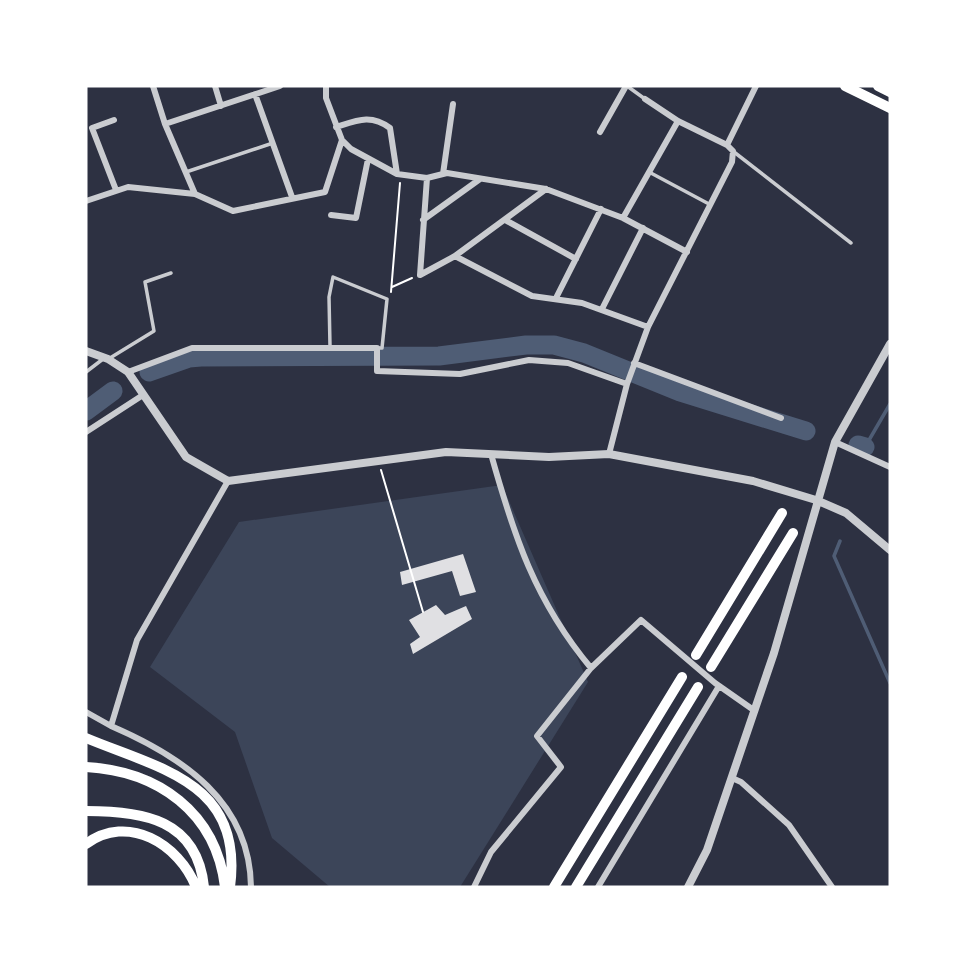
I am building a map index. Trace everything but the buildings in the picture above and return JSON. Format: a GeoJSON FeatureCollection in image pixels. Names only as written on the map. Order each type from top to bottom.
{"type":"FeatureCollection","features":[{"type":"Feature","properties":{"kind":"highway"},"geometry":{"type":"LineString","coordinates":[[845,86],[890,108]]}},
{"type":"Feature","properties":{"kind":"highway"},"geometry":{"type":"LineString","coordinates":[[878,86],[890,92]]}},
{"type":"Feature","properties":{"kind":"highway"},"geometry":{"type":"LineString","coordinates":[[696,655],[782,513]]}},
{"type":"Feature","properties":{"kind":"highway"},"geometry":{"type":"LineString","coordinates":[[710,667],[793,533]]}},
{"type":"Feature","properties":{"kind":"highway"},"geometry":{"type":"LineString","coordinates":[[554,887],[682,677]]}},
{"type":"Feature","properties":{"kind":"highway"},"geometry":{"type":"LineString","coordinates":[[578,885],[698,687]]}},
{"type":"Feature","properties":{"kind":"highway"},"geometry":{"type":"LineString","coordinates":[[86,738],[161,766],[185,778],[203,794],[218,814],[227,836],[231,858],[230,887]]}},
{"type":"Feature","properties":{"kind":"highway"},"geometry":{"type":"LineString","coordinates":[[86,767],[134,774],[179,797],[194,811],[217,850],[225,887]]}},
{"type":"Feature","properties":{"kind":"highway"},"geometry":{"type":"LineString","coordinates":[[86,811],[126,811],[167,825],[182,836],[195,853],[204,887]]}},
{"type":"Feature","properties":{"kind":"highway"},"geometry":{"type":"LineString","coordinates":[[86,844],[105,834],[121,832],[139,833],[155,839],[183,863],[196,887]]}},
{"type":"Feature","properties":{"kind":"highway"},"geometry":{"type":"LineString","coordinates":[[549,887],[583,839]]}},
{"type":"Feature","properties":{"kind":"street"},"geometry":{"type":"LineString","coordinates":[[153,86],[165,124],[195,194]]}},
{"type":"Feature","properties":{"kind":"street"},"geometry":{"type":"LineString","coordinates":[[215,86],[221,106]]}},
{"type":"Feature","properties":{"kind":"street"},"geometry":{"type":"LineString","coordinates":[[165,124],[280,86]]}},
{"type":"Feature","properties":{"kind":"street"},"geometry":{"type":"LineString","coordinates":[[326,86],[326,99],[342,141],[368,159],[399,174],[427,178],[443,174],[546,189],[623,218],[687,253]]}},
{"type":"Feature","properties":{"kind":"street"},"geometry":{"type":"LineString","coordinates":[[600,132],[626,86]]}},
{"type":"Feature","properties":{"kind":"street"},"geometry":{"type":"LineString","coordinates":[[727,145],[755,86]]}},
{"type":"Feature","properties":{"kind":"street"},"geometry":{"type":"LineString","coordinates":[[255,94],[292,197]]}},
{"type":"Feature","properties":{"kind":"street"},"geometry":{"type":"LineString","coordinates":[[609,454],[627,384],[648,327],[732,162],[733,151],[727,145],[678,121],[645,99]]}},
{"type":"Feature","properties":{"kind":"street"},"geometry":{"type":"LineString","coordinates":[[443,174],[453,104]]}},
{"type":"Feature","properties":{"kind":"street"},"geometry":{"type":"LineString","coordinates":[[336,127],[365,118],[378,119],[390,128],[399,174]]}},
{"type":"Feature","properties":{"kind":"street"},"geometry":{"type":"LineString","coordinates":[[114,120],[92,128],[116,190]]}},
{"type":"Feature","properties":{"kind":"street"},"geometry":{"type":"LineString","coordinates":[[623,218],[678,121]]}},
{"type":"Feature","properties":{"kind":"street"},"geometry":{"type":"LineString","coordinates":[[86,201],[128,187],[195,194],[233,211],[325,192],[342,141]]}},
{"type":"Feature","properties":{"kind":"street"},"geometry":{"type":"LineString","coordinates":[[331,215],[356,218],[368,159]]}},
{"type":"Feature","properties":{"kind":"street"},"geometry":{"type":"LineString","coordinates":[[420,275],[427,178]]}},
{"type":"Feature","properties":{"kind":"street"},"geometry":{"type":"LineString","coordinates":[[423,220],[480,179]]}},
{"type":"Feature","properties":{"kind":"street"},"geometry":{"type":"LineString","coordinates":[[420,275],[456,256],[507,221],[546,189]]}},
{"type":"Feature","properties":{"kind":"street"},"geometry":{"type":"LineString","coordinates":[[556,298],[601,209]]}},
{"type":"Feature","properties":{"kind":"street"},"geometry":{"type":"LineString","coordinates":[[507,221],[576,259]]}},
{"type":"Feature","properties":{"kind":"street"},"geometry":{"type":"LineString","coordinates":[[602,309],[643,228]]}},
{"type":"Feature","properties":{"kind":"street"},"geometry":{"type":"LineString","coordinates":[[456,256],[532,296],[556,298],[602,309],[648,327]]}},
{"type":"Feature","properties":{"kind":"street"},"geometry":{"type":"LineString","coordinates":[[688,887],[707,849],[755,711],[835,442],[890,344]]}},
{"type":"Feature","properties":{"kind":"street"},"geometry":{"type":"LineString","coordinates":[[128,372],[192,348],[377,348],[377,371],[460,374],[528,360],[568,363],[627,384]]}},
{"type":"Feature","properties":{"kind":"street"},"geometry":{"type":"LineString","coordinates":[[86,351],[106,358],[128,372],[186,457],[228,481],[271,478],[378,459],[446,452],[549,457],[609,454],[752,481],[816,500],[846,513],[890,550]]}},
{"type":"Feature","properties":{"kind":"street"},"geometry":{"type":"LineString","coordinates":[[635,363],[781,418]]}},
{"type":"Feature","properties":{"kind":"street"},"geometry":{"type":"LineString","coordinates":[[86,432],[143,395]]}},
{"type":"Feature","properties":{"kind":"street"},"geometry":{"type":"LineString","coordinates":[[835,442],[890,467]]}},
{"type":"Feature","properties":{"kind":"street"},"geometry":{"type":"LineString","coordinates":[[491,454],[515,539],[568,640],[591,668]]}},
{"type":"Feature","properties":{"kind":"street"},"geometry":{"type":"LineString","coordinates":[[111,726],[137,640],[228,481]]}},
{"type":"Feature","properties":{"kind":"street"},"geometry":{"type":"LineString","coordinates":[[474,887],[491,852],[561,767],[537,736],[591,668],[641,620],[719,686],[755,711]]}},
{"type":"Feature","properties":{"kind":"street"},"geometry":{"type":"LineString","coordinates":[[598,887],[719,686]]}},
{"type":"Feature","properties":{"kind":"street"},"geometry":{"type":"LineString","coordinates":[[86,712],[195,773],[218,794],[251,862],[251,887]]}},
{"type":"Feature","properties":{"kind":"street"},"geometry":{"type":"LineString","coordinates":[[732,778],[741,782],[789,825],[832,887]]}},
{"type":"Feature","properties":{"kind":"lane"},"geometry":{"type":"LineString","coordinates":[[626,86],[645,99]]}},
{"type":"Feature","properties":{"kind":"lane"},"geometry":{"type":"LineString","coordinates":[[186,172],[273,143]]}},
{"type":"Feature","properties":{"kind":"lane"},"geometry":{"type":"LineString","coordinates":[[733,151],[851,243]]}},
{"type":"Feature","properties":{"kind":"lane"},"geometry":{"type":"LineString","coordinates":[[649,172],[711,205]]}},
{"type":"Feature","properties":{"kind":"lane"},"geometry":{"type":"LineString","coordinates":[[86,372],[154,331],[145,282],[171,273]]}},
{"type":"Feature","properties":{"kind":"lane"},"geometry":{"type":"LineString","coordinates":[[330,348],[329,297],[333,277],[387,299],[382,348],[377,348]]}},
{"type":"Feature","properties":{"kind":"path"},"geometry":{"type":"LineString","coordinates":[[390,299],[399,174]]}},
{"type":"Feature","properties":{"kind":"path"},"geometry":{"type":"LineString","coordinates":[[391,287],[420,275]]}},
{"type":"Feature","properties":{"kind":"path"},"geometry":{"type":"LineString","coordinates":[[378,459],[423,612]]}},
{"type":"Feature","properties":{"kind":"shaded area"},"geometry":{"type":"Polygon","coordinates":[[[502,485],[588,682],[460,887],[330,887],[272,838],[235,732],[150,667],[239,522],[502,485]]]}},
{"type":"Feature","properties":{"kind":"waterway"},"geometry":{"type":"LineString","coordinates":[[149,372],[189,358],[201,357],[439,356],[526,345],[554,345],[584,353],[680,392],[806,431]]}},
{"type":"Feature","properties":{"kind":"waterway"},"geometry":{"type":"LineString","coordinates":[[86,411],[113,391]]}},
{"type":"Feature","properties":{"kind":"waterway"},"geometry":{"type":"LineString","coordinates":[[865,447],[890,404]]}},
{"type":"Feature","properties":{"kind":"waterway"},"geometry":{"type":"LineString","coordinates":[[858,445],[865,447]]}},
{"type":"Feature","properties":{"kind":"waterway"},"geometry":{"type":"LineString","coordinates":[[840,541],[834,556],[890,683]]}}]}
